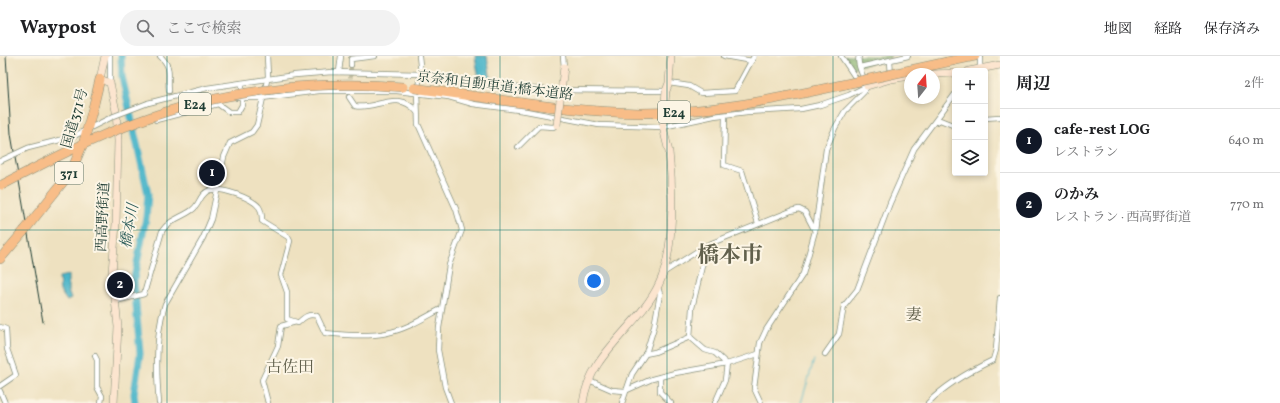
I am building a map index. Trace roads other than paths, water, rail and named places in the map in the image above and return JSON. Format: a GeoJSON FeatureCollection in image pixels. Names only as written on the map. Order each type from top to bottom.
{"type":"FeatureCollection","features":[{"type":"Feature","properties":{"kind":"highway","name":"京奈和自動車道;橋本道路"},"geometry":{"type":"LineString","coordinates":[[1,185],[54,158],[119,129],[171,110],[208,100],[245,93],[308,86],[364,85],[403,87],[550,107],[603,112],[679,112],[750,104],[977,57]]}},
{"type":"Feature","properties":{"kind":"highway","name":"国道371号"},"geometry":{"type":"LineString","coordinates":[[0,259],[71,172],[84,141],[100,79]]}},
{"type":"Feature","properties":{"kind":"street","name":"西高野街道"},"geometry":{"type":"LineString","coordinates":[[110,56],[110,83],[116,111],[118,141],[116,224],[112,272],[120,300],[114,403]]}},
{"type":"Feature","properties":{"kind":"street"},"geometry":{"type":"LineString","coordinates":[[160,56],[166,62],[169,70],[168,82],[170,91]]}},
{"type":"Feature","properties":{"kind":"street"},"geometry":{"type":"LineString","coordinates":[[160,403],[158,363],[162,316],[171,293],[203,238],[211,219],[224,157],[230,143],[252,132],[260,117],[262,98],[267,79],[267,56]]}},
{"type":"Feature","properties":{"kind":"street"},"geometry":{"type":"LineString","coordinates":[[339,72],[341,56]]}},
{"type":"Feature","properties":{"kind":"street"},"geometry":{"type":"LineString","coordinates":[[351,65],[351,59],[375,56]]}},
{"type":"Feature","properties":{"kind":"street"},"geometry":{"type":"LineString","coordinates":[[419,56],[421,74],[417,90],[418,124],[456,209],[462,230],[449,265],[442,309],[438,350],[449,402]]}},
{"type":"Feature","properties":{"kind":"street"},"geometry":{"type":"LineString","coordinates":[[518,146],[539,126],[553,127],[557,125],[564,67],[563,56]]}},
{"type":"Feature","properties":{"kind":"street"},"geometry":{"type":"LineString","coordinates":[[583,403],[588,380],[607,351],[653,296],[663,273],[671,229],[671,179],[668,150],[663,126],[671,56]]}},
{"type":"Feature","properties":{"kind":"street"},"geometry":{"type":"LineString","coordinates":[[669,83],[689,86],[701,93],[735,91],[753,58],[724,56]]}},
{"type":"Feature","properties":{"kind":"street"},"geometry":{"type":"LineString","coordinates":[[841,56],[847,67],[856,76],[864,89]]}},
{"type":"Feature","properties":{"kind":"street"},"geometry":{"type":"LineString","coordinates":[[761,403],[754,388],[758,354],[766,330],[803,274],[815,231],[826,149],[835,128],[846,111],[864,89],[858,59],[859,56]]}},
{"type":"Feature","properties":{"kind":"street"},"geometry":{"type":"LineString","coordinates":[[860,67],[908,56]]}},
{"type":"Feature","properties":{"kind":"street"},"geometry":{"type":"LineString","coordinates":[[977,57],[980,68]]}},
{"type":"Feature","properties":{"kind":"street"},"geometry":{"type":"LineString","coordinates":[[104,59],[110,83]]}},
{"type":"Feature","properties":{"kind":"street"},"geometry":{"type":"LineString","coordinates":[[104,59],[100,79],[110,83]]}},
{"type":"Feature","properties":{"kind":"street"},"geometry":{"type":"LineString","coordinates":[[890,61],[891,79]]}},
{"type":"Feature","properties":{"kind":"street"},"geometry":{"type":"LineString","coordinates":[[988,68],[1000,65]]}},
{"type":"Feature","properties":{"kind":"street"},"geometry":{"type":"LineString","coordinates":[[0,161],[28,148],[72,137],[114,116],[148,103],[223,85],[267,79],[339,72],[421,74],[505,86],[554,90],[666,91]]}},
{"type":"Feature","properties":{"kind":"street"},"geometry":{"type":"LineString","coordinates":[[940,74],[952,73]]}},
{"type":"Feature","properties":{"kind":"street"},"geometry":{"type":"LineString","coordinates":[[175,96],[262,98],[331,91],[417,90],[599,125],[663,126],[714,116],[820,105],[891,79],[904,77]]}},
{"type":"Feature","properties":{"kind":"street"},"geometry":{"type":"LineString","coordinates":[[156,120],[218,104],[229,112],[234,113],[240,110],[243,98],[242,82]]}},
{"type":"Feature","properties":{"kind":"street"},"geometry":{"type":"LineString","coordinates":[[223,85],[227,98]]}},
{"type":"Feature","properties":{"kind":"street"},"geometry":{"type":"LineString","coordinates":[[349,97],[355,106],[361,108],[389,101],[409,105],[417,112]]}},
{"type":"Feature","properties":{"kind":"street"},"geometry":{"type":"LineString","coordinates":[[825,354],[839,334],[844,306],[857,290],[890,203],[914,148],[934,124],[952,98]]}},
{"type":"Feature","properties":{"kind":"street"},"geometry":{"type":"LineString","coordinates":[[725,116],[724,165],[742,171],[758,223]]}},
{"type":"Feature","properties":{"kind":"street"},"geometry":{"type":"LineString","coordinates":[[988,118],[1000,117]]}},
{"type":"Feature","properties":{"kind":"street"},"geometry":{"type":"LineString","coordinates":[[934,124],[940,120],[952,125]]}},
{"type":"Feature","properties":{"kind":"street"},"geometry":{"type":"LineString","coordinates":[[120,300],[144,294],[150,279],[161,234],[168,222],[193,210],[201,196],[210,190],[218,190],[230,192],[257,205],[261,210],[262,221],[288,237],[290,241],[281,275],[287,292],[287,319],[296,322]]}},
{"type":"Feature","properties":{"kind":"street"},"geometry":{"type":"LineString","coordinates":[[663,273],[670,270],[707,245],[758,223],[799,209],[805,212],[815,231]]}},
{"type":"Feature","properties":{"kind":"street"},"geometry":{"type":"LineString","coordinates":[[690,337],[692,308],[707,245]]}},
{"type":"Feature","properties":{"kind":"street"},"geometry":{"type":"LineString","coordinates":[[622,403],[625,391],[645,354],[654,327],[660,294],[658,287]]}},
{"type":"Feature","properties":{"kind":"street"},"geometry":{"type":"LineString","coordinates":[[928,403],[941,390],[973,369],[993,360],[996,350],[1000,298]]}},
{"type":"Feature","properties":{"kind":"street"},"geometry":{"type":"LineString","coordinates":[[268,403],[262,380],[278,346],[281,326],[296,322],[298,323],[307,315],[312,315],[317,316],[325,334],[387,334],[412,325],[442,309]]}},
{"type":"Feature","properties":{"kind":"street"},"geometry":{"type":"LineString","coordinates":[[0,327],[6,329],[7,349],[16,375],[0,386]]}},
{"type":"Feature","properties":{"kind":"street"},"geometry":{"type":"LineString","coordinates":[[645,354],[655,352],[690,337]]}},
{"type":"Feature","properties":{"kind":"street"},"geometry":{"type":"LineString","coordinates":[[690,337],[705,350],[715,352],[727,364]]}},
{"type":"Feature","properties":{"kind":"street"},"geometry":{"type":"LineString","coordinates":[[588,380],[612,390],[625,391],[660,377],[727,364],[758,354]]}},
{"type":"Feature","properties":{"kind":"street"},"geometry":{"type":"LineString","coordinates":[[95,356],[97,360],[97,387],[102,396],[101,403]]}},
{"type":"Feature","properties":{"kind":"street"},"geometry":{"type":"LineString","coordinates":[[715,403],[726,374],[727,364]]}},
{"type":"Feature","properties":{"kind":"street"},"geometry":{"type":"LineString","coordinates":[[660,377],[660,392],[671,403]]}},
{"type":"Feature","properties":{"kind":"street"},"geometry":{"type":"LineString","coordinates":[[0,391],[5,403]]}},
{"type":"Feature","properties":{"kind":"water"},"geometry":{"type":"Polygon","coordinates":[[[475,56],[487,56],[491,81],[479,79],[475,56]]]}},
{"type":"Feature","properties":{"kind":"water"},"geometry":{"type":"Polygon","coordinates":[[[68,275],[68,291],[71,299],[67,301],[60,291],[59,277],[68,275]]]}},
{"type":"Feature","properties":{"kind":"waterway","name":"橋本川"},"geometry":{"type":"LineString","coordinates":[[121,56],[122,76],[148,194],[146,218],[134,279],[140,354],[134,394],[135,403]]}},
{"type":"Feature","properties":{"kind":"waterway"},"geometry":{"type":"LineString","coordinates":[[801,403],[814,360]]}},
{"type":"Feature","properties":{"kind":"tunnel"},"geometry":{"type":"LineString","coordinates":[[350,85],[351,65]]}},
{"type":"Feature","properties":{"kind":"railway"},"geometry":{"type":"LineString","coordinates":[[6,56],[11,134],[43,322]]}},
{"type":"Feature","properties":{"kind":"place","name":"cafe-rest LOG"},"geometry":{"type":"Point","coordinates":[212,173]}},
{"type":"Feature","properties":{"kind":"place","name":"のかみ"},"geometry":{"type":"Point","coordinates":[120,285]}},
{"type":"Feature","properties":{"kind":"district","name":"橋本市"},"geometry":{"type":"Point","coordinates":[730,254]}},
{"type":"Feature","properties":{"kind":"district","name":"妻"},"geometry":{"type":"Point","coordinates":[914,314]}},
{"type":"Feature","properties":{"kind":"district","name":"古佐田"},"geometry":{"type":"Point","coordinates":[290,366]}}]}
